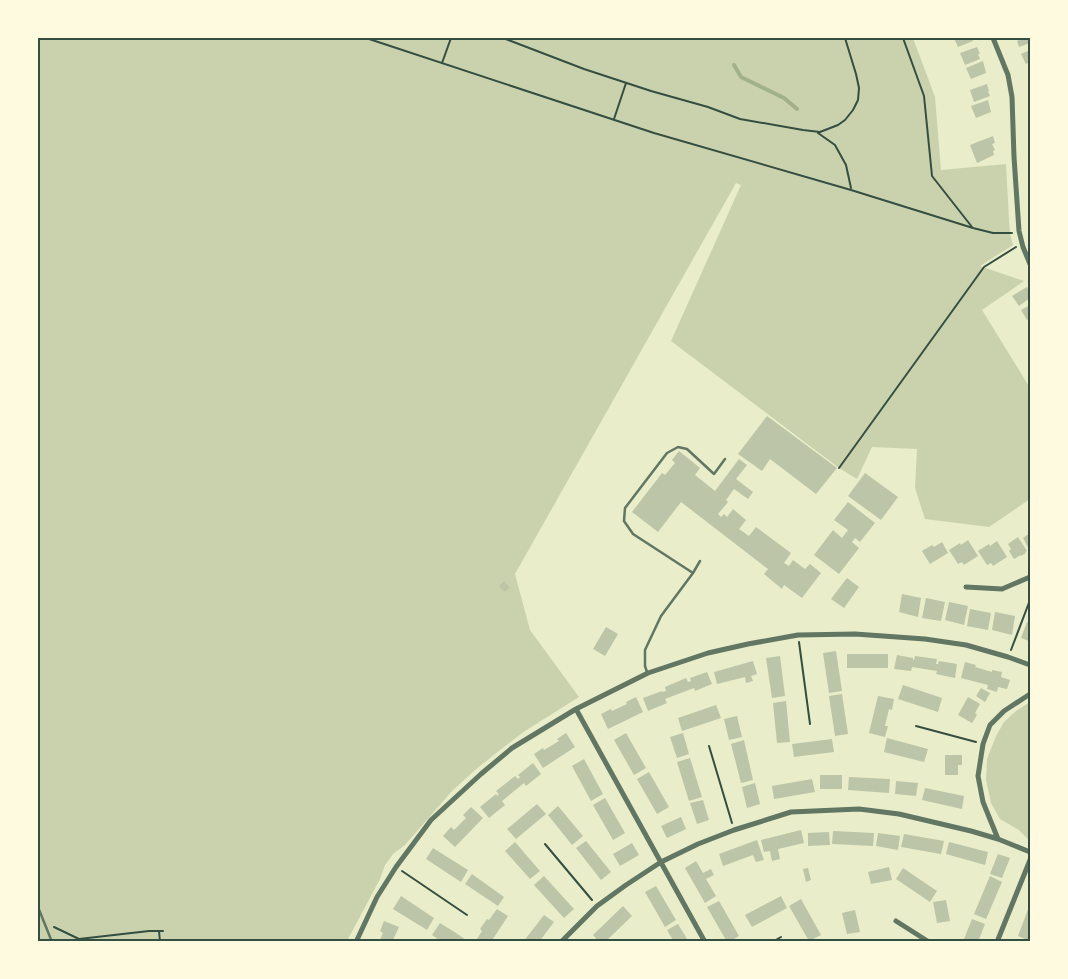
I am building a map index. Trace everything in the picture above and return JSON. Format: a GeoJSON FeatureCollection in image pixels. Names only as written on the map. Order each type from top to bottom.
{"type":"FeatureCollection","features":[{"type":"Feature","properties":{"kind":"street"},"geometry":{"type":"LineString","coordinates":[[993,38],[1008,75],[1012,97],[1019,231],[1030,264]]}},
{"type":"Feature","properties":{"kind":"street"},"geometry":{"type":"LineString","coordinates":[[966,587],[1002,589],[1030,577]]}},
{"type":"Feature","properties":{"kind":"street"},"geometry":{"type":"LineString","coordinates":[[356,942],[377,897],[396,867],[431,820],[480,774],[512,748],[576,709],[648,674],[708,653],[798,634],[855,634],[924,639],[966,645],[1008,656],[1030,665]]}},
{"type":"Feature","properties":{"kind":"street"},"geometry":{"type":"LineString","coordinates":[[998,839],[983,802],[978,776],[983,744],[990,725],[1004,711],[1030,694]]}},
{"type":"Feature","properties":{"kind":"street"},"geometry":{"type":"LineString","coordinates":[[576,709],[705,942]]}},
{"type":"Feature","properties":{"kind":"street"},"geometry":{"type":"LineString","coordinates":[[561,942],[597,906],[662,862],[698,844],[734,830],[791,812],[859,809],[899,814],[971,831],[998,839],[1030,852]]}},
{"type":"Feature","properties":{"kind":"street"},"geometry":{"type":"LineString","coordinates":[[997,942],[1030,860]]}},
{"type":"Feature","properties":{"kind":"street"},"geometry":{"type":"LineString","coordinates":[[896,921],[929,942]]}},
{"type":"Feature","properties":{"kind":"lane"},"geometry":{"type":"LineString","coordinates":[[693,573],[633,534],[624,521],[625,508],[667,453],[678,447],[687,449],[714,474],[725,460]]}},
{"type":"Feature","properties":{"kind":"lane"},"geometry":{"type":"LineString","coordinates":[[648,674],[645,666],[645,650],[661,616],[700,561]]}},
{"type":"Feature","properties":{"kind":"lane"},"geometry":{"type":"LineString","coordinates":[[38,907],[52,942]]}},
{"type":"Feature","properties":{"kind":"path"},"geometry":{"type":"LineString","coordinates":[[366,38],[654,133],[851,190],[973,228],[1010,234],[1019,231]]}},
{"type":"Feature","properties":{"kind":"path"},"geometry":{"type":"LineString","coordinates":[[442,63],[451,38]]}},
{"type":"Feature","properties":{"kind":"path"},"geometry":{"type":"LineString","coordinates":[[503,38],[584,69],[708,107],[740,119],[820,132],[845,120],[858,100],[859,88],[845,38]]}},
{"type":"Feature","properties":{"kind":"path"},"geometry":{"type":"LineString","coordinates":[[903,38],[924,96],[932,176],[973,228]]}},
{"type":"Feature","properties":{"kind":"path"},"geometry":{"type":"LineString","coordinates":[[614,119],[626,83]]}},
{"type":"Feature","properties":{"kind":"path"},"geometry":{"type":"LineString","coordinates":[[816,131],[835,144],[846,165],[851,190]]}},
{"type":"Feature","properties":{"kind":"path"},"geometry":{"type":"LineString","coordinates":[[839,468],[984,267],[1015,247],[1023,247]]}},
{"type":"Feature","properties":{"kind":"path"},"geometry":{"type":"LineString","coordinates":[[1008,656],[1030,600]]}},
{"type":"Feature","properties":{"kind":"path"},"geometry":{"type":"LineString","coordinates":[[798,634],[810,724]]}},
{"type":"Feature","properties":{"kind":"path"},"geometry":{"type":"LineString","coordinates":[[916,726],[983,744]]}},
{"type":"Feature","properties":{"kind":"path"},"geometry":{"type":"LineString","coordinates":[[709,746],[734,830]]}},
{"type":"Feature","properties":{"kind":"path"},"geometry":{"type":"LineString","coordinates":[[545,844],[597,906]]}},
{"type":"Feature","properties":{"kind":"path"},"geometry":{"type":"LineString","coordinates":[[396,867],[467,916]]}},
{"type":"Feature","properties":{"kind":"path"},"geometry":{"type":"LineString","coordinates":[[54,927],[79,939],[163,931]]}},
{"type":"Feature","properties":{"kind":"path"},"geometry":{"type":"LineString","coordinates":[[159,930],[160,942]]}},
{"type":"Feature","properties":{"kind":"path"},"geometry":{"type":"LineString","coordinates":[[772,942],[781,937]]}},
{"type":"Feature","properties":{"kind":"green space"},"geometry":{"type":"Polygon","coordinates":[[[38,38],[913,38],[935,97],[941,170],[1006,164],[1010,234],[1013,245],[980,266],[1024,281],[982,310],[1030,388],[1030,499],[989,527],[925,519],[915,488],[917,449],[872,447],[857,479],[839,468],[671,341],[741,185],[736,183],[515,574],[530,630],[579,697],[525,731],[475,770],[452,791],[385,865],[380,879],[347,941],[38,941],[38,38]]]}},
{"type":"Feature","properties":{"kind":"green space"},"geometry":{"type":"Polygon","coordinates":[[[1030,702],[1030,841],[1019,830],[1000,819],[991,803],[986,780],[987,759],[996,736],[1004,722],[1030,702]]]}},
{"type":"Feature","properties":{"kind":"building"},"geometry":{"type":"Polygon","coordinates":[[[954,38],[972,38],[973,41],[958,47],[954,38]]]}},
{"type":"Feature","properties":{"kind":"building"},"geometry":{"type":"Polygon","coordinates":[[[1018,38],[1030,38],[1030,43],[1019,47],[1018,38]]]}},
{"type":"Feature","properties":{"kind":"building"},"geometry":{"type":"Polygon","coordinates":[[[977,47],[980,59],[965,65],[960,53],[977,47]]]}},
{"type":"Feature","properties":{"kind":"building"},"geometry":{"type":"Polygon","coordinates":[[[1030,50],[1030,62],[1026,64],[1021,54],[1030,50]]]}},
{"type":"Feature","properties":{"kind":"building"},"geometry":{"type":"Polygon","coordinates":[[[983,61],[986,73],[971,79],[966,68],[983,61]]]}},
{"type":"Feature","properties":{"kind":"building"},"geometry":{"type":"Polygon","coordinates":[[[987,84],[990,96],[974,102],[970,90],[987,84]]]}},
{"type":"Feature","properties":{"kind":"building"},"geometry":{"type":"Polygon","coordinates":[[[988,100],[991,112],[976,118],[971,106],[988,100]]]}},
{"type":"Feature","properties":{"kind":"building"},"geometry":{"type":"Polygon","coordinates":[[[993,136],[995,143],[992,144],[995,150],[993,151],[994,155],[977,163],[970,145],[993,136]]]}},
{"type":"Feature","properties":{"kind":"building"},"geometry":{"type":"Polygon","coordinates":[[[1027,287],[1030,298],[1019,306],[1012,296],[1027,287]]]}},
{"type":"Feature","properties":{"kind":"building"},"geometry":{"type":"Polygon","coordinates":[[[1030,305],[1030,318],[1027,320],[1021,310],[1030,305]]]}},
{"type":"Feature","properties":{"kind":"building"},"geometry":{"type":"Polygon","coordinates":[[[767,416],[837,468],[816,494],[770,459],[762,471],[738,454],[767,416]]]}},
{"type":"Feature","properties":{"kind":"building"},"geometry":{"type":"Polygon","coordinates":[[[679,451],[700,468],[695,475],[715,491],[739,459],[747,465],[736,479],[753,492],[748,499],[734,489],[726,500],[728,502],[718,514],[721,517],[724,514],[727,517],[733,509],[746,520],[739,529],[749,536],[756,527],[791,553],[784,563],[789,566],[793,560],[805,569],[810,564],[821,573],[802,598],[784,585],[782,589],[764,574],[768,569],[681,502],[658,532],[632,512],[662,473],[665,475],[675,463],[672,460],[679,451]]]}},
{"type":"Feature","properties":{"kind":"building"},"geometry":{"type":"Polygon","coordinates":[[[865,473],[898,497],[881,520],[848,496],[865,473]]]}},
{"type":"Feature","properties":{"kind":"building"},"geometry":{"type":"Polygon","coordinates":[[[848,502],[875,523],[860,542],[855,538],[852,542],[859,548],[839,574],[814,555],[833,530],[842,538],[848,530],[834,520],[848,502]]]}},
{"type":"Feature","properties":{"kind":"building"},"geometry":{"type":"Polygon","coordinates":[[[1030,533],[1030,551],[1023,538],[1030,533]]]}},
{"type":"Feature","properties":{"kind":"building"},"geometry":{"type":"Polygon","coordinates":[[[1018,537],[1027,551],[1014,559],[1009,551],[1011,549],[1008,544],[1018,537]]]}},
{"type":"Feature","properties":{"kind":"building"},"geometry":{"type":"Polygon","coordinates":[[[968,540],[978,556],[964,565],[962,562],[958,564],[949,550],[968,540]]]}},
{"type":"Feature","properties":{"kind":"building"},"geometry":{"type":"Polygon","coordinates":[[[997,541],[1007,557],[993,566],[991,563],[987,565],[978,551],[997,541]]]}},
{"type":"Feature","properties":{"kind":"building"},"geometry":{"type":"Polygon","coordinates":[[[942,542],[948,553],[930,564],[922,551],[942,542]]]}},
{"type":"Feature","properties":{"kind":"building"},"geometry":{"type":"Polygon","coordinates":[[[847,578],[859,587],[844,608],[831,599],[847,578]]]}},
{"type":"Feature","properties":{"kind":"building"},"geometry":{"type":"Polygon","coordinates":[[[504,581],[510,588],[504,592],[499,586],[504,581]]]}},
{"type":"Feature","properties":{"kind":"building"},"geometry":{"type":"Polygon","coordinates":[[[902,594],[921,598],[918,617],[899,612],[902,594]]]}},
{"type":"Feature","properties":{"kind":"building"},"geometry":{"type":"Polygon","coordinates":[[[926,598],[945,602],[941,621],[922,618],[926,598]]]}},
{"type":"Feature","properties":{"kind":"building"},"geometry":{"type":"Polygon","coordinates":[[[949,602],[968,606],[964,625],[945,620],[949,602]]]}},
{"type":"Feature","properties":{"kind":"building"},"geometry":{"type":"Polygon","coordinates":[[[970,609],[991,613],[988,630],[967,626],[970,609]]]}},
{"type":"Feature","properties":{"kind":"building"},"geometry":{"type":"Polygon","coordinates":[[[995,612],[1015,616],[1012,635],[992,630],[995,612]]]}},
{"type":"Feature","properties":{"kind":"building"},"geometry":{"type":"Polygon","coordinates":[[[1027,622],[1030,623],[1029,641],[1021,638],[1027,622]]]}},
{"type":"Feature","properties":{"kind":"building"},"geometry":{"type":"Polygon","coordinates":[[[606,627],[618,634],[605,656],[593,649],[606,627]]]}},
{"type":"Feature","properties":{"kind":"building"},"geometry":{"type":"Polygon","coordinates":[[[836,651],[842,691],[829,693],[823,653],[836,651]]]}},
{"type":"Feature","properties":{"kind":"building"},"geometry":{"type":"Polygon","coordinates":[[[847,654],[888,654],[888,668],[847,668],[847,654]]]}},
{"type":"Feature","properties":{"kind":"building"},"geometry":{"type":"Polygon","coordinates":[[[897,655],[913,658],[913,660],[915,656],[937,659],[936,664],[939,661],[957,664],[955,678],[936,674],[937,671],[912,667],[911,671],[894,669],[897,655]]]}},
{"type":"Feature","properties":{"kind":"building"},"geometry":{"type":"Polygon","coordinates":[[[780,656],[785,696],[772,698],[766,658],[780,656]]]}},
{"type":"Feature","properties":{"kind":"building"},"geometry":{"type":"Polygon","coordinates":[[[753,661],[757,674],[751,676],[753,681],[746,683],[745,677],[717,684],[714,672],[753,661]]]}},
{"type":"Feature","properties":{"kind":"building"},"geometry":{"type":"Polygon","coordinates":[[[965,662],[992,672],[992,670],[1002,672],[1001,677],[1010,680],[1007,689],[998,687],[997,692],[987,689],[988,685],[961,678],[965,662]]]}},
{"type":"Feature","properties":{"kind":"building"},"geometry":{"type":"Polygon","coordinates":[[[707,672],[712,684],[695,691],[694,688],[665,699],[667,703],[648,711],[643,698],[666,691],[665,687],[686,678],[688,682],[691,681],[690,678],[707,672]]]}},
{"type":"Feature","properties":{"kind":"building"},"geometry":{"type":"Polygon","coordinates":[[[903,685],[942,698],[938,712],[898,699],[903,685]]]}},
{"type":"Feature","properties":{"kind":"building"},"geometry":{"type":"Polygon","coordinates":[[[981,688],[990,693],[985,702],[976,696],[981,688]]]}},
{"type":"Feature","properties":{"kind":"building"},"geometry":{"type":"Polygon","coordinates":[[[842,694],[848,734],[835,736],[829,696],[842,694]]]}},
{"type":"Feature","properties":{"kind":"building"},"geometry":{"type":"Polygon","coordinates":[[[878,696],[894,699],[892,710],[889,709],[885,726],[888,726],[885,737],[869,733],[878,696]]]}},
{"type":"Feature","properties":{"kind":"building"},"geometry":{"type":"Polygon","coordinates":[[[636,697],[643,712],[608,729],[601,714],[627,704],[626,702],[636,697]]]}},
{"type":"Feature","properties":{"kind":"building"},"geometry":{"type":"Polygon","coordinates":[[[968,697],[980,704],[975,713],[977,715],[972,723],[958,715],[968,697]]]}},
{"type":"Feature","properties":{"kind":"building"},"geometry":{"type":"Polygon","coordinates":[[[786,701],[790,742],[777,743],[773,703],[786,701]]]}},
{"type":"Feature","properties":{"kind":"building"},"geometry":{"type":"Polygon","coordinates":[[[716,705],[721,718],[682,731],[678,718],[716,705]]]}},
{"type":"Feature","properties":{"kind":"building"},"geometry":{"type":"Polygon","coordinates":[[[737,716],[742,737],[729,740],[724,719],[737,716]]]}},
{"type":"Feature","properties":{"kind":"building"},"geometry":{"type":"Polygon","coordinates":[[[566,733],[575,747],[543,768],[534,754],[559,741],[557,739],[566,733]]]}},
{"type":"Feature","properties":{"kind":"building"},"geometry":{"type":"Polygon","coordinates":[[[626,733],[646,768],[634,775],[614,740],[626,733]]]}},
{"type":"Feature","properties":{"kind":"building"},"geometry":{"type":"Polygon","coordinates":[[[683,733],[689,754],[677,758],[670,737],[683,733]]]}},
{"type":"Feature","properties":{"kind":"building"},"geometry":{"type":"Polygon","coordinates":[[[887,738],[928,749],[924,762],[884,752],[887,738]]]}},
{"type":"Feature","properties":{"kind":"building"},"geometry":{"type":"Polygon","coordinates":[[[832,739],[834,752],[794,757],[792,744],[832,739]]]}},
{"type":"Feature","properties":{"kind":"building"},"geometry":{"type":"Polygon","coordinates":[[[744,740],[753,780],[741,783],[731,744],[744,740]]]}},
{"type":"Feature","properties":{"kind":"building"},"geometry":{"type":"Polygon","coordinates":[[[945,755],[962,755],[962,765],[958,765],[958,775],[945,775],[945,755]]]}},
{"type":"Feature","properties":{"kind":"building"},"geometry":{"type":"Polygon","coordinates":[[[690,758],[702,797],[689,801],[677,762],[690,758]]]}},
{"type":"Feature","properties":{"kind":"building"},"geometry":{"type":"Polygon","coordinates":[[[584,759],[603,794],[591,801],[572,766],[584,759]]]}},
{"type":"Feature","properties":{"kind":"building"},"geometry":{"type":"Polygon","coordinates":[[[533,763],[541,774],[526,786],[524,783],[502,801],[505,805],[489,818],[480,807],[496,794],[497,796],[499,794],[496,791],[515,776],[518,779],[520,777],[518,775],[533,763]]]}},
{"type":"Feature","properties":{"kind":"building"},"geometry":{"type":"Polygon","coordinates":[[[649,772],[669,807],[657,814],[637,779],[649,772]]]}},
{"type":"Feature","properties":{"kind":"building"},"geometry":{"type":"Polygon","coordinates":[[[820,775],[842,775],[842,789],[820,789],[820,775]]]}},
{"type":"Feature","properties":{"kind":"building"},"geometry":{"type":"Polygon","coordinates":[[[849,777],[890,779],[889,793],[848,790],[849,777]]]}},
{"type":"Feature","properties":{"kind":"building"},"geometry":{"type":"Polygon","coordinates":[[[812,779],[815,792],[774,799],[772,786],[812,779]]]}},
{"type":"Feature","properties":{"kind":"building"},"geometry":{"type":"Polygon","coordinates":[[[896,781],[918,783],[916,796],[895,794],[896,781]]]}},
{"type":"Feature","properties":{"kind":"building"},"geometry":{"type":"Polygon","coordinates":[[[755,783],[760,804],[747,808],[742,787],[755,783]]]}},
{"type":"Feature","properties":{"kind":"building"},"geometry":{"type":"Polygon","coordinates":[[[925,788],[964,796],[962,809],[922,800],[925,788]]]}},
{"type":"Feature","properties":{"kind":"building"},"geometry":{"type":"Polygon","coordinates":[[[605,798],[625,833],[613,840],[593,805],[605,798]]]}},
{"type":"Feature","properties":{"kind":"building"},"geometry":{"type":"Polygon","coordinates":[[[703,800],[709,820],[697,824],[690,803],[703,800]]]}},
{"type":"Feature","properties":{"kind":"building"},"geometry":{"type":"Polygon","coordinates":[[[537,804],[546,814],[516,839],[507,829],[537,804]]]}},
{"type":"Feature","properties":{"kind":"building"},"geometry":{"type":"Polygon","coordinates":[[[558,806],[583,836],[572,845],[548,815],[558,806]]]}},
{"type":"Feature","properties":{"kind":"building"},"geometry":{"type":"Polygon","coordinates":[[[471,807],[483,818],[455,847],[443,836],[451,827],[454,830],[466,818],[463,815],[471,807]]]}},
{"type":"Feature","properties":{"kind":"building"},"geometry":{"type":"Polygon","coordinates":[[[681,817],[686,829],[667,838],[661,826],[681,817]]]}},
{"type":"Feature","properties":{"kind":"building"},"geometry":{"type":"Polygon","coordinates":[[[801,830],[804,843],[778,849],[780,859],[772,861],[770,851],[764,852],[761,840],[801,830]]]}},
{"type":"Feature","properties":{"kind":"building"},"geometry":{"type":"Polygon","coordinates":[[[833,831],[874,833],[873,846],[832,844],[833,831]]]}},
{"type":"Feature","properties":{"kind":"building"},"geometry":{"type":"Polygon","coordinates":[[[829,832],[830,845],[808,846],[808,833],[829,832]]]}},
{"type":"Feature","properties":{"kind":"building"},"geometry":{"type":"Polygon","coordinates":[[[878,833],[900,836],[898,850],[876,846],[878,833]]]}},
{"type":"Feature","properties":{"kind":"building"},"geometry":{"type":"Polygon","coordinates":[[[904,834],[944,841],[941,854],[901,847],[904,834]]]}},
{"type":"Feature","properties":{"kind":"building"},"geometry":{"type":"Polygon","coordinates":[[[757,840],[764,860],[756,862],[753,855],[723,866],[719,854],[757,840]]]}},
{"type":"Feature","properties":{"kind":"building"},"geometry":{"type":"Polygon","coordinates":[[[586,841],[611,872],[601,880],[576,848],[586,841]]]}},
{"type":"Feature","properties":{"kind":"building"},"geometry":{"type":"Polygon","coordinates":[[[515,842],[540,871],[530,879],[505,851],[515,842]]]}},
{"type":"Feature","properties":{"kind":"building"},"geometry":{"type":"Polygon","coordinates":[[[949,842],[988,852],[985,865],[946,854],[949,842]]]}},
{"type":"Feature","properties":{"kind":"building"},"geometry":{"type":"Polygon","coordinates":[[[632,843],[639,855],[620,866],[613,854],[632,843]]]}},
{"type":"Feature","properties":{"kind":"building"},"geometry":{"type":"Polygon","coordinates":[[[433,848],[468,870],[461,882],[426,859],[433,848]]]}},
{"type":"Feature","properties":{"kind":"building"},"geometry":{"type":"Polygon","coordinates":[[[998,854],[1010,858],[1002,878],[990,874],[998,854]]]}},
{"type":"Feature","properties":{"kind":"building"},"geometry":{"type":"Polygon","coordinates":[[[696,861],[703,873],[711,869],[714,875],[706,879],[716,896],[705,903],[685,868],[696,861]]]}},
{"type":"Feature","properties":{"kind":"building"},"geometry":{"type":"Polygon","coordinates":[[[889,867],[892,880],[871,884],[868,872],[889,867]]]}},
{"type":"Feature","properties":{"kind":"building"},"geometry":{"type":"Polygon","coordinates":[[[808,868],[811,880],[806,882],[803,869],[808,868]]]}},
{"type":"Feature","properties":{"kind":"building"},"geometry":{"type":"Polygon","coordinates":[[[903,868],[937,891],[930,902],[896,879],[903,868]]]}},
{"type":"Feature","properties":{"kind":"building"},"geometry":{"type":"Polygon","coordinates":[[[472,874],[504,897],[498,906],[465,884],[472,874]]]}},
{"type":"Feature","properties":{"kind":"building"},"geometry":{"type":"Polygon","coordinates":[[[544,876],[574,909],[564,918],[534,885],[544,876]]]}},
{"type":"Feature","properties":{"kind":"building"},"geometry":{"type":"Polygon","coordinates":[[[990,876],[1002,882],[986,919],[974,914],[990,876]]]}},
{"type":"Feature","properties":{"kind":"building"},"geometry":{"type":"Polygon","coordinates":[[[656,886],[676,920],[665,927],[645,892],[656,886]]]}},
{"type":"Feature","properties":{"kind":"building"},"geometry":{"type":"Polygon","coordinates":[[[401,896],[434,918],[427,930],[393,909],[401,896]]]}},
{"type":"Feature","properties":{"kind":"building"},"geometry":{"type":"Polygon","coordinates":[[[781,896],[787,908],[752,927],[745,915],[781,896]]]}},
{"type":"Feature","properties":{"kind":"building"},"geometry":{"type":"Polygon","coordinates":[[[801,899],[821,935],[809,941],[789,906],[801,899]]]}},
{"type":"Feature","properties":{"kind":"building"},"geometry":{"type":"Polygon","coordinates":[[[946,900],[950,921],[937,923],[933,902],[946,900]]]}},
{"type":"Feature","properties":{"kind":"building"},"geometry":{"type":"Polygon","coordinates":[[[719,901],[739,936],[729,942],[727,942],[707,907],[719,901]]]}},
{"type":"Feature","properties":{"kind":"building"},"geometry":{"type":"Polygon","coordinates":[[[1030,904],[1030,941],[1018,936],[1030,904]]]}},
{"type":"Feature","properties":{"kind":"building"},"geometry":{"type":"Polygon","coordinates":[[[623,906],[632,916],[605,942],[599,942],[593,935],[623,906]]]}},
{"type":"Feature","properties":{"kind":"building"},"geometry":{"type":"Polygon","coordinates":[[[497,909],[508,916],[491,942],[475,942],[482,931],[480,929],[497,909]]]}},
{"type":"Feature","properties":{"kind":"building"},"geometry":{"type":"Polygon","coordinates":[[[855,910],[860,932],[847,934],[842,913],[855,910]]]}},
{"type":"Feature","properties":{"kind":"building"},"geometry":{"type":"Polygon","coordinates":[[[544,915],[554,922],[539,942],[523,942],[544,915]]]}},
{"type":"Feature","properties":{"kind":"building"},"geometry":{"type":"Polygon","coordinates":[[[972,919],[985,924],[978,942],[970,942],[964,939],[972,919]]]}},
{"type":"Feature","properties":{"kind":"building"},"geometry":{"type":"Polygon","coordinates":[[[384,921],[399,927],[392,942],[379,942],[383,933],[380,931],[384,921]]]}},
{"type":"Feature","properties":{"kind":"building"},"geometry":{"type":"Polygon","coordinates":[[[440,923],[469,942],[442,942],[432,935],[440,923]]]}},
{"type":"Feature","properties":{"kind":"building"},"geometry":{"type":"Polygon","coordinates":[[[678,924],[689,942],[674,942],[667,930],[678,924]]]}},
{"type":"Feature","properties":{"kind":"waterway"},"geometry":{"type":"LineString","coordinates":[[734,65],[741,77],[784,98],[797,109]]}}]}
